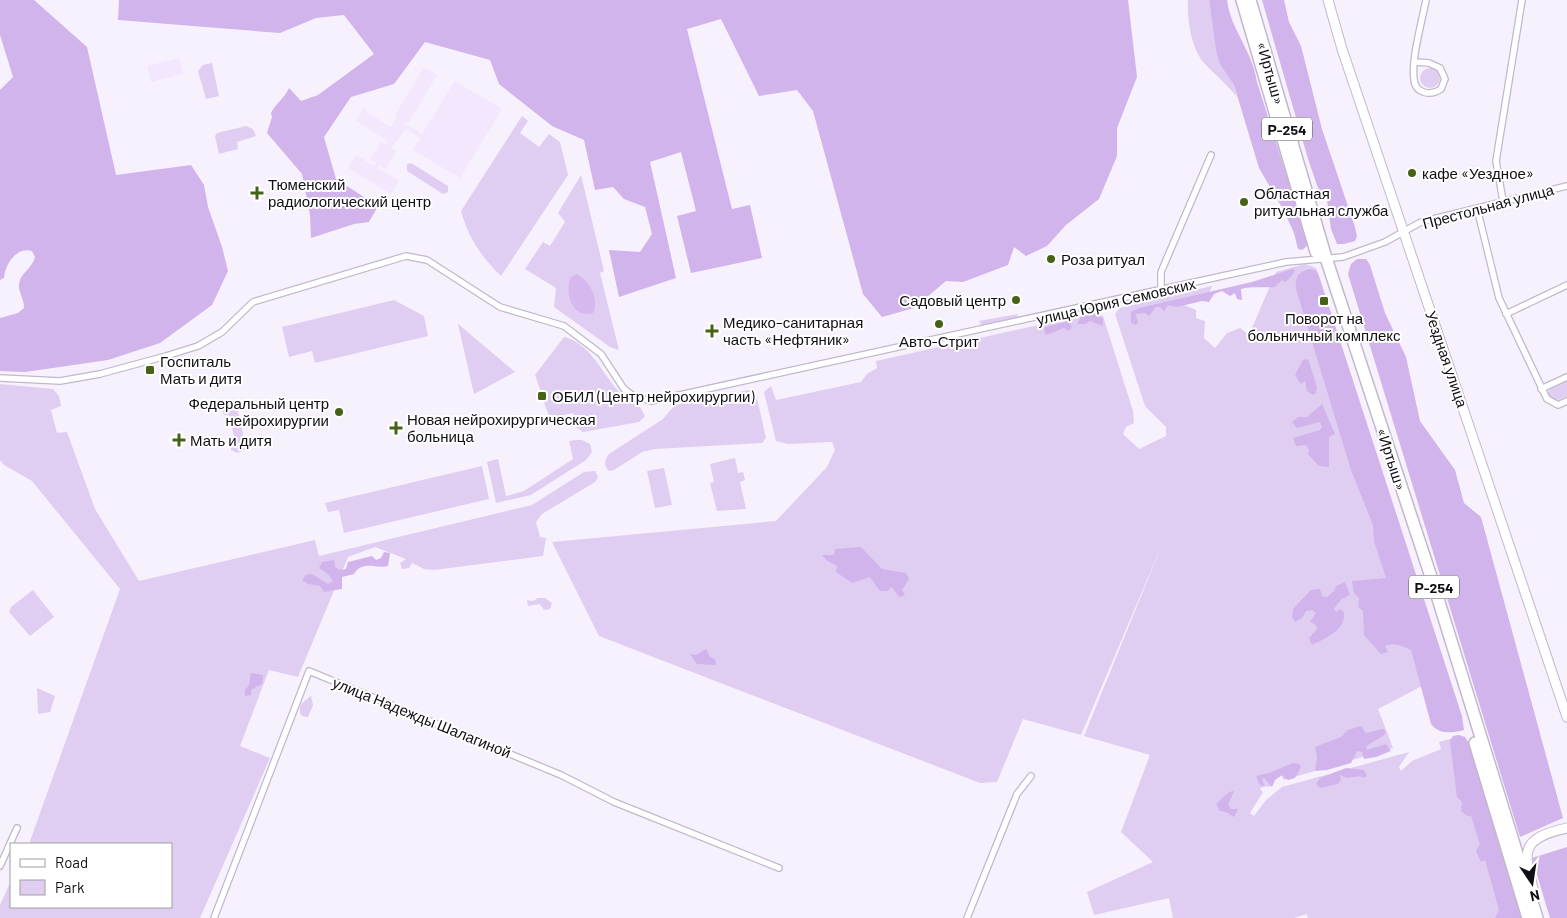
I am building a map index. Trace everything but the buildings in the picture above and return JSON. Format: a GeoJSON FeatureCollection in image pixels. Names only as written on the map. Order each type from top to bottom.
{"type":"FeatureCollection","features":[{"type":"Feature","properties":{"kind":"highway","name":"«Иртыш»"},"geometry":{"type":"LineString","coordinates":[[1242,0],[1428,591],[1528,918]]}},
{"type":"Feature","properties":{"kind":"highway","name":"«Иртыш»"},"geometry":{"type":"LineString","coordinates":[[1250,0],[1322,258],[1435,589],[1538,918]]}},
{"type":"Feature","properties":{"kind":"street","name":"Уездная улица"},"geometry":{"type":"LineString","coordinates":[[1328,0],[1567,718]]}},
{"type":"Feature","properties":{"kind":"street"},"geometry":{"type":"LineString","coordinates":[[1416,62],[1429,63],[1440,68],[1445,79],[1441,89],[1430,94],[1419,90],[1414,79],[1416,62],[1426,0]]}},
{"type":"Feature","properties":{"kind":"street"},"geometry":{"type":"LineString","coordinates":[[1503,201],[1496,161],[1522,0]]}},
{"type":"Feature","properties":{"kind":"street"},"geometry":{"type":"LineString","coordinates":[[1161,291],[1161,272],[1211,155]]}},
{"type":"Feature","properties":{"kind":"street","name":"Престольная улица"},"geometry":{"type":"LineString","coordinates":[[1322,258],[1343,257],[1404,233],[1421,222],[1567,186]]}},
{"type":"Feature","properties":{"kind":"street"},"geometry":{"type":"LineString","coordinates":[[1477,208],[1495,285],[1506,314],[1547,399],[1554,404],[1567,401]]}},
{"type":"Feature","properties":{"kind":"street","name":"улица Юрия Семовских"},"geometry":{"type":"LineString","coordinates":[[0,378],[60,382],[100,374],[166,356],[198,346],[222,332],[253,302],[406,256],[427,260],[500,307],[564,326],[601,354],[624,389],[635,397],[652,401],[1161,291],[1286,262],[1322,258]]}},
{"type":"Feature","properties":{"kind":"street"},"geometry":{"type":"LineString","coordinates":[[1506,314],[1567,285]]}},
{"type":"Feature","properties":{"kind":"street"},"geometry":{"type":"LineString","coordinates":[[1541,389],[1567,376]]}},
{"type":"Feature","properties":{"kind":"street","name":"улица Надежды Шалагиной"},"geometry":{"type":"LineString","coordinates":[[214,918],[309,671],[561,774],[614,802],[780,868]]}},
{"type":"Feature","properties":{"kind":"street"},"geometry":{"type":"LineString","coordinates":[[967,918],[1016,794],[1031,776]]}},
{"type":"Feature","properties":{"kind":"street"},"geometry":{"type":"LineString","coordinates":[[10,843],[17,828]]}},
{"type":"Feature","properties":{"kind":"street"},"geometry":{"type":"LineString","coordinates":[[1538,918],[1527,858],[1529,846],[1540,836],[1567,828]]}},
{"type":"Feature","properties":{"kind":"street"},"geometry":{"type":"LineString","coordinates":[[0,866],[10,844]]}},
{"type":"Feature","properties":{"kind":"shaded area"},"geometry":{"type":"Polygon","coordinates":[[[0,0],[34,0],[87,47],[116,175],[191,165],[204,185],[208,207],[228,271],[212,305],[160,343],[108,360],[25,372],[0,371],[0,318],[18,313],[24,308],[19,284],[35,257],[32,251],[21,251],[9,262],[4,278],[0,280],[0,90],[13,77],[0,35],[0,0]]]}},
{"type":"Feature","properties":{"kind":"shaded area"},"geometry":{"type":"Polygon","coordinates":[[[119,0],[1128,0],[1137,77],[1117,128],[1117,156],[1099,199],[1066,225],[1047,246],[1026,256],[1014,247],[1008,265],[963,282],[946,281],[914,308],[882,317],[863,294],[813,111],[797,90],[759,96],[721,19],[687,29],[732,209],[750,205],[762,258],[691,273],[677,216],[696,211],[681,152],[650,162],[676,278],[619,297],[609,250],[640,252],[652,234],[645,207],[624,199],[613,187],[595,190],[584,140],[552,126],[499,84],[490,60],[425,42],[394,84],[351,97],[324,137],[336,179],[378,206],[369,222],[354,224],[311,238],[310,215],[302,174],[267,133],[272,117],[271,113],[289,88],[301,101],[318,95],[374,54],[344,15],[316,18],[280,33],[118,20],[119,0]]]}},
{"type":"Feature","properties":{"kind":"shaded area"},"geometry":{"type":"Polygon","coordinates":[[[1209,0],[1227,0],[1233,21],[1251,60],[1307,240],[1308,245],[1302,250],[1298,249],[1294,233],[1284,211],[1259,168],[1234,85],[1220,64],[1216,51],[1209,0]]]}},
{"type":"Feature","properties":{"kind":"shaded area"},"geometry":{"type":"Polygon","coordinates":[[[1262,0],[1284,0],[1289,22],[1301,46],[1322,129],[1355,227],[1357,236],[1355,241],[1337,244],[1331,229],[1327,200],[1318,188],[1308,159],[1262,0]]]}},
{"type":"Feature","properties":{"kind":"shaded area"},"geometry":{"type":"Polygon","coordinates":[[[179,58],[183,74],[151,82],[147,66],[179,58]]]}},
{"type":"Feature","properties":{"kind":"shaded area"},"geometry":{"type":"Polygon","coordinates":[[[424,67],[437,75],[408,123],[404,123],[422,134],[455,81],[502,109],[460,178],[413,150],[420,138],[406,129],[391,148],[396,151],[386,169],[380,166],[378,168],[399,181],[391,194],[348,168],[356,155],[374,166],[376,163],[370,159],[381,142],[386,145],[388,141],[356,121],[364,108],[367,110],[366,112],[391,127],[397,117],[395,115],[424,67]]]}},
{"type":"Feature","properties":{"kind":"shaded area"},"geometry":{"type":"Polygon","coordinates":[[[1357,259],[1366,259],[1370,265],[1385,313],[1406,357],[1420,421],[1455,470],[1464,503],[1481,517],[1563,818],[1520,837],[1348,274],[1351,264],[1357,259]]]}},
{"type":"Feature","properties":{"kind":"shaded area"},"geometry":{"type":"Polygon","coordinates":[[[1292,269],[1295,270],[1293,274],[1285,282],[1282,280],[1275,287],[1241,289],[1242,300],[1237,299],[1235,293],[1230,296],[1222,291],[1214,294],[1209,302],[1202,301],[1177,307],[1168,305],[1164,311],[1160,307],[1156,307],[1149,316],[1145,313],[1135,314],[1138,322],[1136,325],[1131,323],[1131,312],[1139,308],[1252,282],[1292,269]]]}},
{"type":"Feature","properties":{"kind":"shaded area"},"geometry":{"type":"Polygon","coordinates":[[[1309,269],[1316,270],[1319,276],[1462,716],[1464,730],[1442,732],[1431,724],[1411,650],[1392,644],[1385,646],[1388,652],[1381,654],[1364,635],[1363,611],[1358,607],[1359,598],[1354,593],[1352,581],[1386,578],[1374,541],[1373,525],[1351,470],[1296,289],[1298,276],[1309,269]]]}},
{"type":"Feature","properties":{"kind":"shaded area"},"geometry":{"type":"Polygon","coordinates":[[[577,274],[586,281],[592,291],[595,302],[593,313],[586,314],[580,312],[575,308],[569,297],[571,277],[577,274]]]}},
{"type":"Feature","properties":{"kind":"shaded area"},"geometry":{"type":"Polygon","coordinates":[[[1092,314],[1103,318],[1103,326],[1090,321],[1085,324],[1077,324],[1081,317],[1092,314]]]}},
{"type":"Feature","properties":{"kind":"shaded area"},"geometry":{"type":"Polygon","coordinates":[[[1069,321],[1072,328],[1068,331],[1064,328],[1046,335],[1045,327],[1069,321]]]}},
{"type":"Feature","properties":{"kind":"shaded area"},"geometry":{"type":"Polygon","coordinates":[[[1308,359],[1317,387],[1316,393],[1313,395],[1307,391],[1305,381],[1301,384],[1295,375],[1303,360],[1308,359]]]}},
{"type":"Feature","properties":{"kind":"shaded area"},"geometry":{"type":"Polygon","coordinates":[[[1322,404],[1335,434],[1329,437],[1329,467],[1319,466],[1308,454],[1309,450],[1306,445],[1296,446],[1293,438],[1320,430],[1322,427],[1320,422],[1297,428],[1292,422],[1298,417],[1307,417],[1322,404]]]}},
{"type":"Feature","properties":{"kind":"shaded area"},"geometry":{"type":"Polygon","coordinates":[[[861,547],[882,569],[906,573],[909,579],[902,590],[905,595],[899,597],[892,587],[887,591],[880,591],[870,577],[852,583],[836,572],[837,566],[826,560],[822,555],[834,555],[835,549],[861,547]]]}},
{"type":"Feature","properties":{"kind":"shaded area"},"geometry":{"type":"Polygon","coordinates":[[[384,552],[390,553],[388,566],[361,567],[354,574],[342,577],[342,589],[324,592],[320,586],[308,584],[302,580],[306,575],[312,574],[328,584],[333,581],[329,575],[319,568],[322,562],[334,560],[335,567],[340,570],[346,569],[348,562],[372,556],[376,560],[381,558],[384,552]]]}},
{"type":"Feature","properties":{"kind":"shaded area"},"geometry":{"type":"Polygon","coordinates":[[[1345,582],[1350,595],[1342,599],[1334,608],[1336,612],[1340,609],[1344,612],[1342,624],[1334,633],[1312,645],[1309,638],[1317,629],[1316,625],[1310,622],[1316,613],[1312,610],[1306,611],[1302,618],[1295,622],[1292,617],[1293,609],[1311,590],[1320,589],[1322,596],[1327,597],[1334,591],[1336,586],[1345,582]]]}},
{"type":"Feature","properties":{"kind":"shaded area"},"geometry":{"type":"Polygon","coordinates":[[[706,649],[710,657],[715,659],[716,665],[697,664],[690,654],[696,655],[706,649]]]}},
{"type":"Feature","properties":{"kind":"shaded area"},"geometry":{"type":"Polygon","coordinates":[[[251,673],[263,675],[262,684],[251,690],[251,695],[245,696],[245,690],[249,685],[251,673]]]}},
{"type":"Feature","properties":{"kind":"shaded area"},"geometry":{"type":"Polygon","coordinates":[[[1361,726],[1366,733],[1383,729],[1386,732],[1383,736],[1366,746],[1367,750],[1386,744],[1391,751],[1364,759],[1362,752],[1357,751],[1351,763],[1327,770],[1315,771],[1317,757],[1315,747],[1341,737],[1348,730],[1361,726]]]}},
{"type":"Feature","properties":{"kind":"shaded area"},"geometry":{"type":"Polygon","coordinates":[[[1453,736],[1465,737],[1470,745],[1522,918],[1495,918],[1499,910],[1485,860],[1481,862],[1476,851],[1480,844],[1471,816],[1467,816],[1461,811],[1462,802],[1457,797],[1450,741],[1453,736]]]}},
{"type":"Feature","properties":{"kind":"shaded area"},"geometry":{"type":"Polygon","coordinates":[[[1293,763],[1299,764],[1301,767],[1295,778],[1288,780],[1282,775],[1275,780],[1272,787],[1264,778],[1262,779],[1265,787],[1260,785],[1256,776],[1293,763]]]}},
{"type":"Feature","properties":{"kind":"shaded area"},"geometry":{"type":"Polygon","coordinates":[[[1346,768],[1364,770],[1367,776],[1363,778],[1360,776],[1347,778],[1340,775],[1341,780],[1338,784],[1320,788],[1316,784],[1320,778],[1346,768]]]}},
{"type":"Feature","properties":{"kind":"shaded area"},"geometry":{"type":"Polygon","coordinates":[[[1234,791],[1228,805],[1231,809],[1238,809],[1234,817],[1220,811],[1216,804],[1229,792],[1234,791]]]}},
{"type":"Feature","properties":{"kind":"shaded area"},"geometry":{"type":"Polygon","coordinates":[[[1567,847],[1567,918],[1550,918],[1532,858],[1567,847]]]}},
{"type":"Feature","properties":{"kind":"green space"},"geometry":{"type":"Polygon","coordinates":[[[1188,0],[1209,0],[1216,51],[1234,85],[1237,97],[1204,63],[1196,50],[1188,16],[1188,0]]]}},
{"type":"Feature","properties":{"kind":"green space"},"geometry":{"type":"Polygon","coordinates":[[[212,63],[219,96],[206,99],[198,71],[203,65],[212,63]]]}},
{"type":"Feature","properties":{"kind":"green space"},"geometry":{"type":"Polygon","coordinates":[[[1426,68],[1434,68],[1440,74],[1440,82],[1434,88],[1426,88],[1420,82],[1420,74],[1426,68]]]}},
{"type":"Feature","properties":{"kind":"green space"},"geometry":{"type":"Polygon","coordinates":[[[522,116],[528,121],[520,133],[539,147],[549,134],[560,142],[568,175],[501,276],[477,246],[468,230],[461,211],[522,116]]]}},
{"type":"Feature","properties":{"kind":"green space"},"geometry":{"type":"Polygon","coordinates":[[[246,126],[253,129],[256,136],[237,142],[238,149],[219,154],[215,136],[217,133],[246,126]]]}},
{"type":"Feature","properties":{"kind":"green space"},"geometry":{"type":"Polygon","coordinates":[[[411,163],[448,186],[448,192],[443,194],[407,171],[407,164],[411,163]]]}},
{"type":"Feature","properties":{"kind":"green space"},"geometry":{"type":"Polygon","coordinates":[[[581,175],[604,271],[600,273],[619,350],[610,347],[554,307],[556,288],[525,269],[543,242],[550,246],[565,222],[558,213],[581,175]]]}},
{"type":"Feature","properties":{"kind":"green space"},"geometry":{"type":"Polygon","coordinates":[[[1305,264],[1316,268],[1445,674],[1378,709],[1393,748],[1284,780],[1281,775],[1273,779],[1270,787],[1264,786],[1260,789],[1263,792],[1250,813],[1254,816],[1266,800],[1282,787],[1409,752],[1399,767],[1401,771],[1412,761],[1441,749],[1439,742],[1457,737],[1520,918],[1308,918],[1307,914],[1294,918],[1173,918],[1169,898],[1094,915],[1087,892],[1153,862],[1121,832],[1150,755],[1084,736],[1164,540],[1081,735],[1023,719],[997,782],[980,783],[599,636],[552,542],[776,521],[827,467],[835,450],[832,442],[788,444],[776,441],[764,392],[771,386],[776,400],[861,382],[867,374],[877,368],[876,361],[1097,312],[1103,316],[1133,411],[1134,423],[1126,427],[1123,434],[1139,449],[1166,436],[1166,427],[1145,406],[1115,314],[1120,308],[1212,286],[1207,299],[1189,301],[1184,305],[1196,310],[1196,318],[1205,321],[1204,338],[1215,348],[1227,333],[1240,328],[1249,335],[1276,272],[1305,264]]]}},
{"type":"Feature","properties":{"kind":"green space"},"geometry":{"type":"Polygon","coordinates":[[[394,300],[424,316],[428,336],[315,363],[312,351],[289,357],[282,327],[394,300]]]}},
{"type":"Feature","properties":{"kind":"green space"},"geometry":{"type":"Polygon","coordinates":[[[1018,314],[1017,318],[982,326],[979,321],[1018,314]]]}},
{"type":"Feature","properties":{"kind":"green space"},"geometry":{"type":"Polygon","coordinates":[[[458,324],[515,372],[474,394],[458,324]]]}},
{"type":"Feature","properties":{"kind":"green space"},"geometry":{"type":"Polygon","coordinates":[[[564,337],[576,342],[586,350],[620,393],[640,407],[645,416],[639,422],[583,432],[576,427],[573,413],[550,418],[543,400],[545,399],[543,392],[541,392],[535,375],[564,337]]]}},
{"type":"Feature","properties":{"kind":"green space"},"geometry":{"type":"Polygon","coordinates":[[[1567,381],[1567,396],[1558,400],[1551,400],[1547,395],[1549,390],[1567,381]]]}},
{"type":"Feature","properties":{"kind":"green space"},"geometry":{"type":"Polygon","coordinates":[[[0,384],[53,389],[59,396],[61,406],[51,410],[57,433],[67,432],[95,509],[139,581],[315,540],[319,556],[532,505],[584,472],[595,471],[598,477],[595,482],[542,514],[536,522],[540,537],[546,538],[543,556],[434,570],[424,569],[412,563],[409,568],[402,569],[400,563],[406,559],[375,547],[348,557],[298,677],[269,670],[240,746],[270,758],[200,918],[0,918],[0,905],[10,883],[10,908],[172,908],[172,843],[29,843],[120,589],[32,481],[4,465],[0,460],[0,384]]]}},
{"type":"Feature","properties":{"kind":"green space"},"geometry":{"type":"Polygon","coordinates":[[[749,390],[756,394],[766,438],[762,443],[655,449],[642,452],[614,470],[609,471],[606,467],[606,460],[609,454],[663,419],[675,405],[749,390]]]}},
{"type":"Feature","properties":{"kind":"green space"},"geometry":{"type":"Polygon","coordinates":[[[231,400],[236,403],[246,447],[243,451],[237,453],[231,450],[231,447],[236,444],[229,415],[224,415],[221,406],[224,402],[231,400]]]}},
{"type":"Feature","properties":{"kind":"green space"},"geometry":{"type":"Polygon","coordinates":[[[582,440],[590,444],[592,452],[586,460],[531,495],[496,503],[487,462],[498,459],[506,496],[524,491],[573,459],[569,441],[582,440]]]}},
{"type":"Feature","properties":{"kind":"green space"},"geometry":{"type":"Polygon","coordinates":[[[735,458],[738,473],[743,472],[745,480],[740,482],[746,509],[717,511],[710,483],[714,482],[710,464],[735,458]]]}},
{"type":"Feature","properties":{"kind":"green space"},"geometry":{"type":"Polygon","coordinates":[[[482,466],[489,499],[344,533],[339,510],[328,512],[325,503],[482,466]]]}},
{"type":"Feature","properties":{"kind":"green space"},"geometry":{"type":"Polygon","coordinates":[[[664,468],[672,505],[655,508],[647,471],[664,468]]]}},
{"type":"Feature","properties":{"kind":"green space"},"geometry":{"type":"Polygon","coordinates":[[[33,590],[54,617],[30,636],[9,612],[11,607],[33,590]]]}},
{"type":"Feature","properties":{"kind":"green space"},"geometry":{"type":"Polygon","coordinates":[[[538,598],[545,598],[552,603],[550,609],[544,610],[540,604],[528,606],[527,600],[533,601],[538,598]]]}},
{"type":"Feature","properties":{"kind":"green space"},"geometry":{"type":"Polygon","coordinates":[[[37,688],[55,696],[50,712],[38,714],[37,688]]]}},
{"type":"Feature","properties":{"kind":"green space"},"geometry":{"type":"Polygon","coordinates":[[[311,696],[313,705],[308,717],[302,716],[300,707],[311,696]]]}},
{"type":"Feature","properties":{"kind":"place","name":"кафе «Уездное»"},"geometry":{"type":"Point","coordinates":[1412,173]}},
{"type":"Feature","properties":{"kind":"place","name":"Тюменский радиологический центр"},"geometry":{"type":"Point","coordinates":[257,193]}},
{"type":"Feature","properties":{"kind":"place","name":"Областная ритуальная служба"},"geometry":{"type":"Point","coordinates":[1244,202]}},
{"type":"Feature","properties":{"kind":"place","name":"Роза ритуал"},"geometry":{"type":"Point","coordinates":[1051,259]}},
{"type":"Feature","properties":{"kind":"place","name":"Садовый центр"},"geometry":{"type":"Point","coordinates":[1016,300]}},
{"type":"Feature","properties":{"kind":"place","name":"Поворот на больничный комплекс"},"geometry":{"type":"Point","coordinates":[1324,301]}},
{"type":"Feature","properties":{"kind":"place","name":"Авто-Стрит"},"geometry":{"type":"Point","coordinates":[939,324]}},
{"type":"Feature","properties":{"kind":"place","name":"Медико–санитарная часть «Нефтяник»"},"geometry":{"type":"Point","coordinates":[712,331]}},
{"type":"Feature","properties":{"kind":"place","name":"Госпиталь Мать и дитя"},"geometry":{"type":"Point","coordinates":[150,370]}},
{"type":"Feature","properties":{"kind":"place","name":"ОБИЛ (Центр нейрохирургии)"},"geometry":{"type":"Point","coordinates":[542,396]}},
{"type":"Feature","properties":{"kind":"place","name":"Федеральный центр нейрохирургии"},"geometry":{"type":"Point","coordinates":[339,412]}},
{"type":"Feature","properties":{"kind":"place","name":"Новая нейрохирургическая больница"},"geometry":{"type":"Point","coordinates":[396,428]}},
{"type":"Feature","properties":{"kind":"place","name":"Мать и дитя"},"geometry":{"type":"Point","coordinates":[179,440]}}]}
